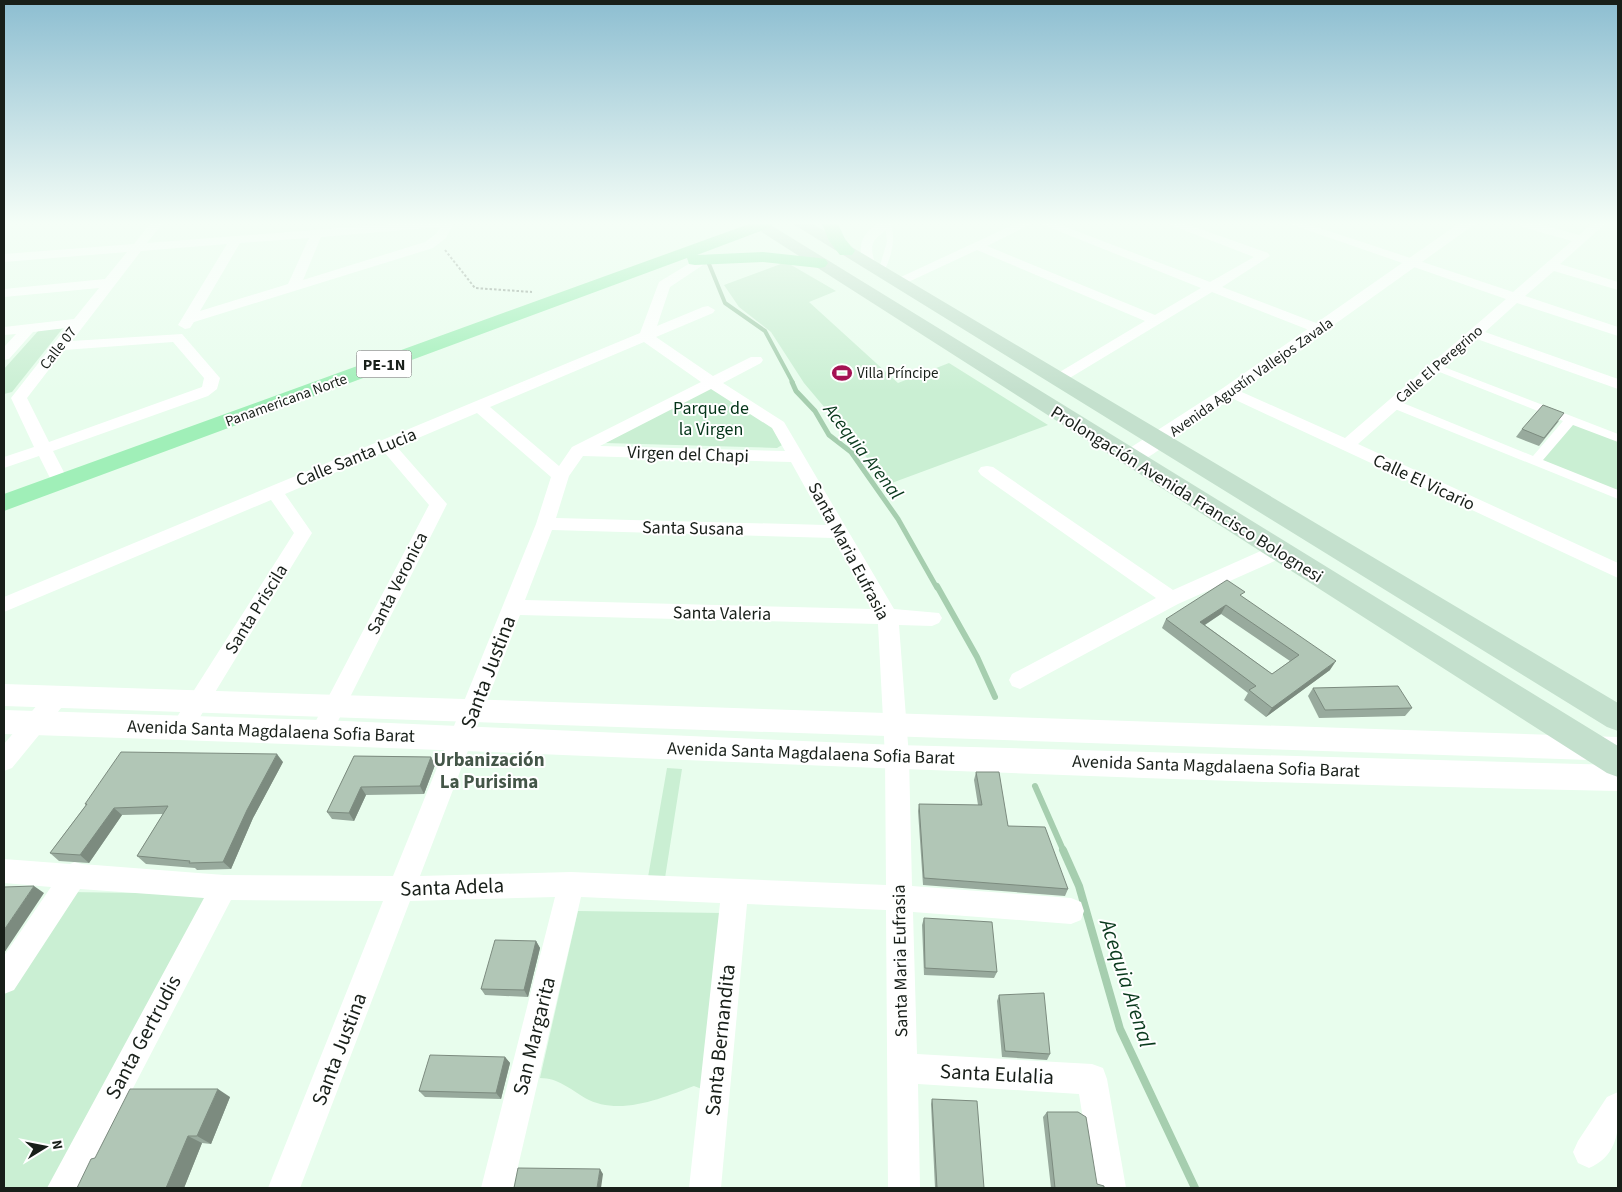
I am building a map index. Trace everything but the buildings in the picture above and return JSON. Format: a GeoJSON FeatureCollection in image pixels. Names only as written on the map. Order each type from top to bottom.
{"type":"FeatureCollection","features":[{"type":"Feature","properties":{"kind":"highway","name":"Panamericana Norte"},"geometry":{"type":"LineString","coordinates":[[4,503],[57,476],[583,280]]}},
{"type":"Feature","properties":{"kind":"highway","name":"Panamericana Norte"},"geometry":{"type":"LineString","coordinates":[[4,488],[57,476],[613,280]]}},
{"type":"Feature","properties":{"kind":"main road","name":"Prolongación Avenida Francisco Bolognesi"},"geometry":{"type":"LineString","coordinates":[[846,280],[1278,551],[1611,754]]}},
{"type":"Feature","properties":{"kind":"main road","name":"Prolongación Avenida Francisco Bolognesi"},"geometry":{"type":"LineString","coordinates":[[894,280],[1618,718]]}},
{"type":"Feature","properties":{"kind":"street","name":"Calle 07"},"geometry":{"type":"LineString","coordinates":[[57,476],[43,449],[11,401],[60,346],[113,280]]}},
{"type":"Feature","properties":{"kind":"street"},"geometry":{"type":"LineString","coordinates":[[177,337],[212,280]]}},
{"type":"Feature","properties":{"kind":"street"},"geometry":{"type":"LineString","coordinates":[[293,287],[296,280]]}},
{"type":"Feature","properties":{"kind":"street"},"geometry":{"type":"LineString","coordinates":[[188,319],[317,280]]}},
{"type":"Feature","properties":{"kind":"street"},"geometry":{"type":"LineString","coordinates":[[646,337],[664,285],[672,280]]}},
{"type":"Feature","properties":{"kind":"street"},"geometry":{"type":"LineString","coordinates":[[1058,280],[1156,320]]}},
{"type":"Feature","properties":{"kind":"street"},"geometry":{"type":"LineString","coordinates":[[1190,280],[1312,326]]}},
{"type":"Feature","properties":{"kind":"street"},"geometry":{"type":"LineString","coordinates":[[1058,379],[1225,280]]}},
{"type":"Feature","properties":{"kind":"street","name":"Avenida Agustín Vallejos Zavala"},"geometry":{"type":"LineString","coordinates":[[1154,437],[1379,280]]}},
{"type":"Feature","properties":{"kind":"street"},"geometry":{"type":"LineString","coordinates":[[1461,280],[1618,332]]}},
{"type":"Feature","properties":{"kind":"street","name":"Calle El Peregrino"},"geometry":{"type":"LineString","coordinates":[[1346,446],[1536,280]]}},
{"type":"Feature","properties":{"kind":"street"},"geometry":{"type":"LineString","coordinates":[[1597,280],[1618,286]]}},
{"type":"Feature","properties":{"kind":"street"},"geometry":{"type":"LineString","coordinates":[[4,293],[110,283]]}},
{"type":"Feature","properties":{"kind":"street","name":"Calle Santa Lucia"},"geometry":{"type":"LineString","coordinates":[[4,605],[708,310]]}},
{"type":"Feature","properties":{"kind":"street"},"geometry":{"type":"LineString","coordinates":[[4,332],[78,324]]}},
{"type":"Feature","properties":{"kind":"street","name":"Avenida Agustín Vallejos Zavala"},"geometry":{"type":"LineString","coordinates":[[1123,453],[1230,392],[1312,326]]}},
{"type":"Feature","properties":{"kind":"street"},"geometry":{"type":"LineString","coordinates":[[4,356],[28,329]]}},
{"type":"Feature","properties":{"kind":"street"},"geometry":{"type":"LineString","coordinates":[[1475,333],[1618,384]]}},
{"type":"Feature","properties":{"kind":"street"},"geometry":{"type":"LineString","coordinates":[[60,346],[177,337]]}},
{"type":"Feature","properties":{"kind":"street"},"geometry":{"type":"LineString","coordinates":[[4,463],[202,394],[209,388],[212,378],[177,337]]}},
{"type":"Feature","properties":{"kind":"street","name":"Santa Maria Eufrasia"},"geometry":{"type":"LineString","coordinates":[[646,337],[778,425],[888,617],[897,758],[904,1188]]}},
{"type":"Feature","properties":{"kind":"street"},"geometry":{"type":"LineString","coordinates":[[578,451],[756,360]]}},
{"type":"Feature","properties":{"kind":"street"},"geometry":{"type":"LineString","coordinates":[[1436,367],[1618,438]]}},
{"type":"Feature","properties":{"kind":"street","name":"Calle El Vicario"},"geometry":{"type":"LineString","coordinates":[[1230,392],[1618,571]]}},
{"type":"Feature","properties":{"kind":"street"},"geometry":{"type":"LineString","coordinates":[[1394,404],[1618,495]]}},
{"type":"Feature","properties":{"kind":"street"},"geometry":{"type":"LineString","coordinates":[[480,406],[560,476]]}},
{"type":"Feature","properties":{"kind":"street"},"geometry":{"type":"LineString","coordinates":[[1535,461],[1570,420]]}},
{"type":"Feature","properties":{"kind":"street","name":"Santa Veronica"},"geometry":{"type":"LineString","coordinates":[[321,732],[438,504],[387,445]]}},
{"type":"Feature","properties":{"kind":"street","name":"Virgen del Chapi"},"geometry":{"type":"LineString","coordinates":[[578,451],[798,457]]}},
{"type":"Feature","properties":{"kind":"street","name":"Santa Justina"},"geometry":{"type":"LineString","coordinates":[[284,1188],[513,607],[545,524],[560,476],[578,451]]}},
{"type":"Feature","properties":{"kind":"street"},"geometry":{"type":"LineString","coordinates":[[987,471],[1171,599]]}},
{"type":"Feature","properties":{"kind":"street","name":"Santa Priscila"},"geometry":{"type":"LineString","coordinates":[[181,728],[303,533],[274,491]]}},
{"type":"Feature","properties":{"kind":"street","name":"Santa Susana"},"geometry":{"type":"LineString","coordinates":[[545,524],[841,532]]}},
{"type":"Feature","properties":{"kind":"street"},"geometry":{"type":"LineString","coordinates":[[1020,680],[1171,599],[1278,551]]}},
{"type":"Feature","properties":{"kind":"street","name":"Santa Valeria"},"geometry":{"type":"LineString","coordinates":[[513,607],[932,618]]}},
{"type":"Feature","properties":{"kind":"street","name":"Avenida Santa Magdalaena Sofia Barat"},"geometry":{"type":"LineString","coordinates":[[4,695],[473,710],[1611,754]]}},
{"type":"Feature","properties":{"kind":"street"},"geometry":{"type":"LineString","coordinates":[[4,761],[58,696]]}},
{"type":"Feature","properties":{"kind":"street","name":"Avenida Santa Magdalaena Sofia Barat"},"geometry":{"type":"LineString","coordinates":[[4,722],[321,732],[897,758],[1618,778]]}},
{"type":"Feature","properties":{"kind":"street","name":"Santa Adela"},"geometry":{"type":"LineString","coordinates":[[4,871],[76,874],[224,887],[401,889],[571,884],[900,898],[1071,911]]}},
{"type":"Feature","properties":{"kind":"street"},"geometry":{"type":"LineString","coordinates":[[4,980],[76,874]]}},
{"type":"Feature","properties":{"kind":"street","name":"San Margarita"},"geometry":{"type":"LineString","coordinates":[[496,1188],[571,884]]}},
{"type":"Feature","properties":{"kind":"street","name":"Santa Gertrudis"},"geometry":{"type":"LineString","coordinates":[[62,1188],[224,887]]}},
{"type":"Feature","properties":{"kind":"street","name":"Santa Bernandita"},"geometry":{"type":"LineString","coordinates":[[705,1188],[735,891]]}},
{"type":"Feature","properties":{"kind":"street","name":"Santa Eulalia"},"geometry":{"type":"LineString","coordinates":[[901,1068],[1092,1079],[1110,1188]]}},
{"type":"Feature","properties":{"kind":"street"},"geometry":{"type":"LineString","coordinates":[[1589,1152],[1617,1113]]}},
{"type":"Feature","properties":{"kind":"path"},"geometry":{"type":"LineString","coordinates":[[468,280],[474,288],[546,293]]}},
{"type":"Feature","properties":{"kind":"green space","name":"Villa Príncipe"},"geometry":{"type":"Polygon","coordinates":[[[738,280],[816,280],[836,291],[809,302],[898,383],[949,363],[1048,425],[889,484],[804,383],[771,332],[739,307],[724,285],[738,280]]]}},
{"type":"Feature","properties":{"kind":"green space"},"geometry":{"type":"Polygon","coordinates":[[[63,328],[12,392],[4,394],[4,369],[39,330],[63,328]]]}},
{"type":"Feature","properties":{"kind":"green space","name":"Parque de la Virgen"},"geometry":{"type":"Polygon","coordinates":[[[713,386],[771,425],[782,445],[777,448],[605,443],[713,386]]]}},
{"type":"Feature","properties":{"kind":"green space"},"geometry":{"type":"Polygon","coordinates":[[[1573,422],[1618,439],[1618,494],[1540,461],[1573,422]]]}},
{"type":"Feature","properties":{"kind":"green space"},"geometry":{"type":"Polygon","coordinates":[[[667,768],[682,769],[665,878],[648,877],[667,768]]]}},
{"type":"Feature","properties":{"kind":"green space"},"geometry":{"type":"Polygon","coordinates":[[[69,892],[207,894],[48,1188],[4,1188],[4,989],[69,892]]]}},
{"type":"Feature","properties":{"kind":"green space"},"geometry":{"type":"Polygon","coordinates":[[[578,911],[723,913],[707,1091],[694,1086],[640,1104],[612,1106],[585,1098],[553,1080],[540,1078],[578,911]]]}},
{"type":"Feature","properties":{"kind":"waterway","name":"Acequia Arenal"},"geometry":{"type":"LineString","coordinates":[[715,280],[725,303],[765,331],[793,383]]}},
{"type":"Feature","properties":{"kind":"waterway","name":"Acequia Arenal"},"geometry":{"type":"LineString","coordinates":[[792,382],[796,391],[815,411],[829,435],[851,452],[898,519],[937,588]]}},
{"type":"Feature","properties":{"kind":"waterway","name":"Acequia Arenal"},"geometry":{"type":"LineString","coordinates":[[937,586],[977,657],[995,697]]}},
{"type":"Feature","properties":{"kind":"waterway","name":"Acequia Arenal"},"geometry":{"type":"LineString","coordinates":[[1035,786],[1064,852]]}},
{"type":"Feature","properties":{"kind":"waterway","name":"Acequia Arenal"},"geometry":{"type":"LineString","coordinates":[[1063,850],[1079,886],[1120,1029],[1195,1188]]}},
{"type":"Feature","properties":{"kind":"place","name":"Villa Príncipe"},"geometry":{"type":"Point","coordinates":[842,373]}},
{"type":"Feature","properties":{"kind":"district","name":"Urbanización La Purisima"},"geometry":{"type":"Point","coordinates":[489,770]}}]}
